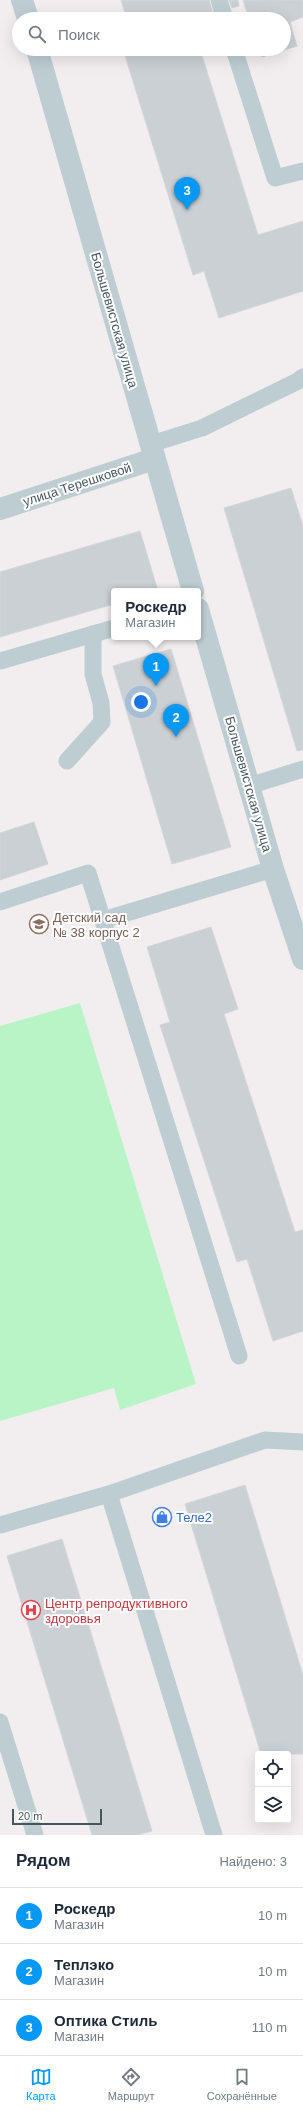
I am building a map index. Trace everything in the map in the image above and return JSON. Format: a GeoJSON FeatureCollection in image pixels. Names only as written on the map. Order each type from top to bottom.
{"type":"FeatureCollection","features":[{"type":"Feature","properties":{"kind":"street"},"geometry":{"type":"LineString","coordinates":[[22,0],[26,12]]}},
{"type":"Feature","properties":{"kind":"street","name":"Большевистская улица"},"geometry":{"type":"LineString","coordinates":[[39,56],[192,588]]}},
{"type":"Feature","properties":{"kind":"street","name":"улица Терешковой"},"geometry":{"type":"LineString","coordinates":[[0,510],[153,452]]}},
{"type":"Feature","properties":{"kind":"street","name":"Большевистская улица"},"geometry":{"type":"LineString","coordinates":[[201,619],[273,869],[303,959]]}},
{"type":"Feature","properties":{"kind":"lane"},"geometry":{"type":"LineString","coordinates":[[219,0],[223,12]]}},
{"type":"Feature","properties":{"kind":"lane"},"geometry":{"type":"LineString","coordinates":[[236,56],[275,178],[303,170]]}},
{"type":"Feature","properties":{"kind":"lane"},"geometry":{"type":"LineString","coordinates":[[153,452],[298,381],[303,377]]}},
{"type":"Feature","properties":{"kind":"lane"},"geometry":{"type":"LineString","coordinates":[[0,661],[111,629]]}},
{"type":"Feature","properties":{"kind":"lane"},"geometry":{"type":"LineString","coordinates":[[67,761],[102,722],[101,703],[93,674],[93,634]]}},
{"type":"Feature","properties":{"kind":"lane"},"geometry":{"type":"LineString","coordinates":[[249,786],[303,769]]}},
{"type":"Feature","properties":{"kind":"lane"},"geometry":{"type":"LineString","coordinates":[[103,920],[273,869]]}},
{"type":"Feature","properties":{"kind":"lane"},"geometry":{"type":"LineString","coordinates":[[0,902],[88,873],[239,1356]]}},
{"type":"Feature","properties":{"kind":"lane"},"geometry":{"type":"LineString","coordinates":[[0,1525],[109,1494],[265,1440],[303,1442]]}},
{"type":"Feature","properties":{"kind":"lane"},"geometry":{"type":"LineString","coordinates":[[109,1494],[214,1835]]}},
{"type":"Feature","properties":{"kind":"lane"},"geometry":{"type":"LineString","coordinates":[[0,1722],[35,1835]]}},
{"type":"Feature","properties":{"kind":"green space"},"geometry":{"type":"Polygon","coordinates":[[[80,1003],[196,1384],[120,1410],[114,1388],[0,1421],[0,1026],[80,1003]]]}},
{"type":"Feature","properties":{"kind":"building"},"geometry":{"type":"Polygon","coordinates":[[[121,0],[209,0],[212,12],[125,12],[121,0]]]}},
{"type":"Feature","properties":{"kind":"building"},"geometry":{"type":"Polygon","coordinates":[[[229,0],[238,0],[239,6],[232,8],[229,0]]]}},
{"type":"Feature","properties":{"kind":"building"},"geometry":{"type":"Polygon","coordinates":[[[243,0],[303,0],[303,17],[291,22],[291,12],[247,12],[243,0]]]}},
{"type":"Feature","properties":{"kind":"building"},"geometry":{"type":"Polygon","coordinates":[[[291,25],[297,46],[291,48],[291,25]]]}},
{"type":"Feature","properties":{"kind":"building"},"geometry":{"type":"Polygon","coordinates":[[[125,56],[202,56],[258,235],[303,221],[303,291],[219,318],[204,271],[193,275],[125,56]]]}},
{"type":"Feature","properties":{"kind":"building"},"geometry":{"type":"Polygon","coordinates":[[[291,488],[303,526],[303,750],[297,751],[224,508],[291,488]]]}},
{"type":"Feature","properties":{"kind":"building"},"geometry":{"type":"Polygon","coordinates":[[[140,531],[157,588],[111,588],[111,605],[0,637],[0,572],[140,531]]]}},
{"type":"Feature","properties":{"kind":"building"},"geometry":{"type":"Polygon","coordinates":[[[171,649],[231,847],[172,864],[113,666],[171,649]]]}},
{"type":"Feature","properties":{"kind":"building"},"geometry":{"type":"Polygon","coordinates":[[[34,822],[48,864],[0,880],[0,833],[34,822]]]}},
{"type":"Feature","properties":{"kind":"building"},"geometry":{"type":"Polygon","coordinates":[[[211,927],[238,1009],[224,1014],[295,1232],[303,1230],[303,1331],[273,1341],[247,1259],[237,1262],[160,1025],[170,1022],[147,947],[211,927]]]}},
{"type":"Feature","properties":{"kind":"building"},"geometry":{"type":"Polygon","coordinates":[[[245,1485],[303,1675],[303,1754],[291,1754],[291,1751],[260,1751],[185,1504],[245,1485]]]}},
{"type":"Feature","properties":{"kind":"building"},"geometry":{"type":"Polygon","coordinates":[[[62,1539],[152,1831],[137,1835],[92,1835],[7,1556],[62,1539]]]}},
{"type":"Feature","properties":{"kind":"place","name":"Оптика Стиль"},"geometry":{"type":"Point","coordinates":[187,210]}},
{"type":"Feature","properties":{"kind":"place","name":"Роскедр"},"geometry":{"type":"Point","coordinates":[156,686]}},
{"type":"Feature","properties":{"kind":"place","name":"Теплэко"},"geometry":{"type":"Point","coordinates":[176,737]}},
{"type":"Feature","properties":{"kind":"place","name":"Детский сад № 38 корпус 2"},"geometry":{"type":"Point","coordinates":[39,924]}},
{"type":"Feature","properties":{"kind":"place","name":"Теле2"},"geometry":{"type":"Point","coordinates":[162,1517]}},
{"type":"Feature","properties":{"kind":"place","name":"Центр репродуктивного здоровья"},"geometry":{"type":"Point","coordinates":[31,1610]}}]}
